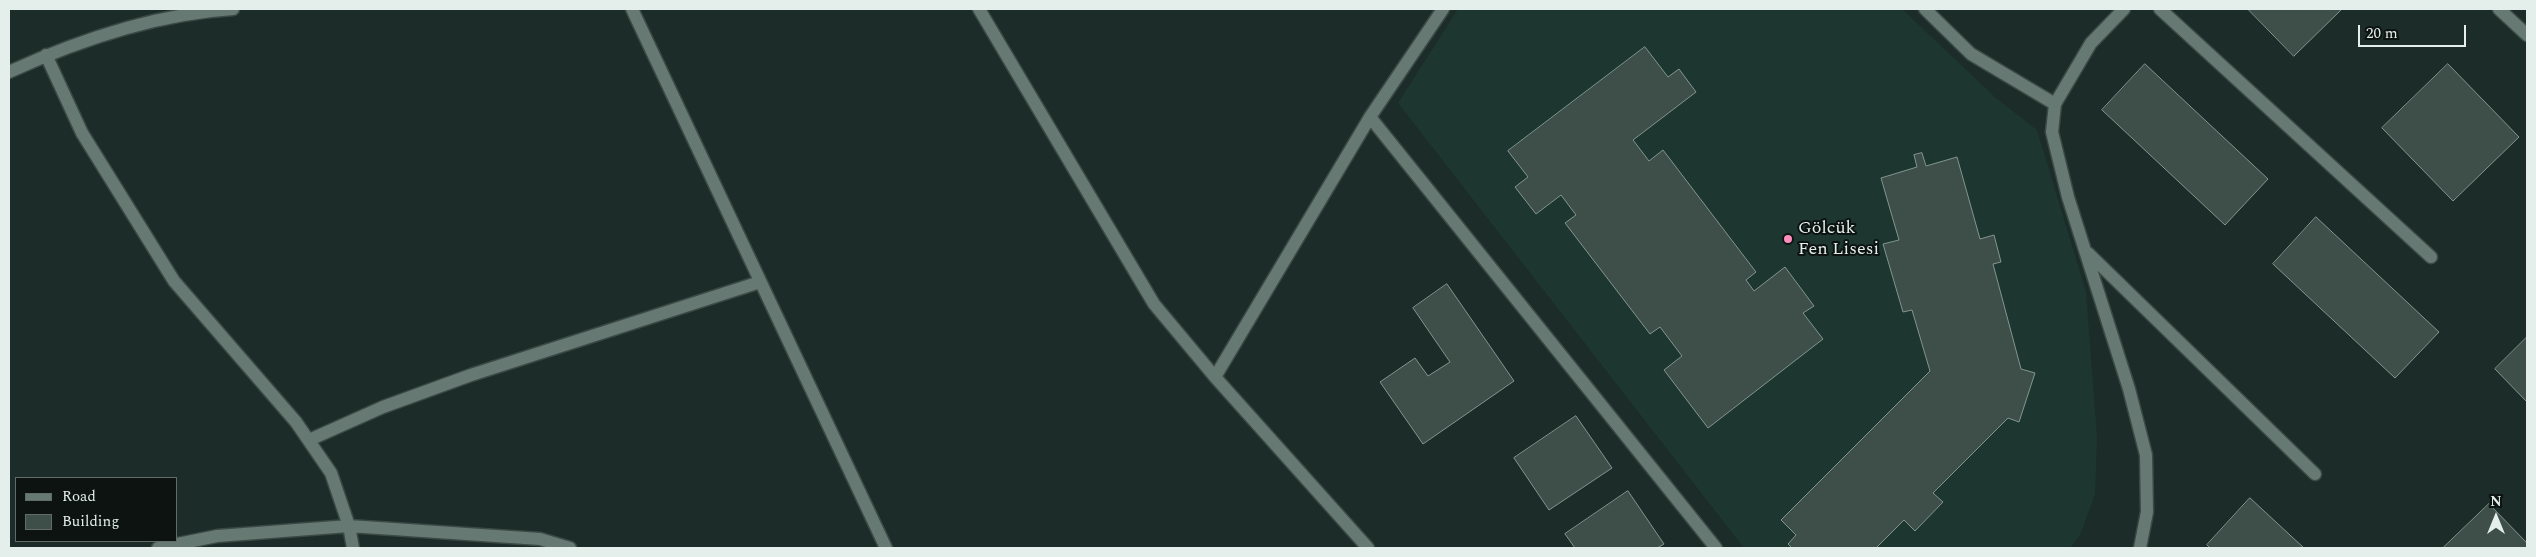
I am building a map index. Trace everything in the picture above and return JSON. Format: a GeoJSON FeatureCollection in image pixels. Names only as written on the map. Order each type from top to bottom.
{"type":"FeatureCollection","features":[{"type":"Feature","properties":{"kind":"street"},"geometry":{"type":"LineString","coordinates":[[9,72],[46,55],[95,38],[162,20],[234,9]]}},
{"type":"Feature","properties":{"kind":"street"},"geometry":{"type":"LineString","coordinates":[[632,9],[886,548]]}},
{"type":"Feature","properties":{"kind":"street"},"geometry":{"type":"LineString","coordinates":[[979,9],[1154,304],[1215,377],[1368,548]]}},
{"type":"Feature","properties":{"kind":"street"},"geometry":{"type":"LineString","coordinates":[[1215,377],[1370,118],[1443,9]]}},
{"type":"Feature","properties":{"kind":"street"},"geometry":{"type":"LineString","coordinates":[[1925,9],[1971,54],[2055,104]]}},
{"type":"Feature","properties":{"kind":"street"},"geometry":{"type":"LineString","coordinates":[[2124,9],[2091,43],[2055,104],[2052,132],[2068,197],[2129,389],[2146,455],[2147,512],[2140,548]]}},
{"type":"Feature","properties":{"kind":"street"},"geometry":{"type":"LineString","coordinates":[[2160,9],[2431,257]]}},
{"type":"Feature","properties":{"kind":"street"},"geometry":{"type":"LineString","coordinates":[[2499,9],[2527,35]]}},
{"type":"Feature","properties":{"kind":"street"},"geometry":{"type":"LineString","coordinates":[[46,55],[82,133],[174,281],[296,422],[330,473],[349,526],[353,548]]}},
{"type":"Feature","properties":{"kind":"street"},"geometry":{"type":"LineString","coordinates":[[1370,118],[1716,548]]}},
{"type":"Feature","properties":{"kind":"street"},"geometry":{"type":"LineString","coordinates":[[2086,251],[2315,474]]}},
{"type":"Feature","properties":{"kind":"street"},"geometry":{"type":"LineString","coordinates":[[309,440],[383,407],[472,375],[760,282]]}},
{"type":"Feature","properties":{"kind":"street"},"geometry":{"type":"LineString","coordinates":[[158,548],[217,536],[349,526],[540,539],[570,548]]}},
{"type":"Feature","properties":{"kind":"shaded area","name":"Gölcük Fen Lisesi"},"geometry":{"type":"Polygon","coordinates":[[[1458,9],[1902,9],[1996,98],[2037,130],[2086,292],[2097,437],[2095,494],[2080,535],[2070,548],[1744,548],[1398,103],[1458,9]]]}},
{"type":"Feature","properties":{"kind":"building"},"geometry":{"type":"Polygon","coordinates":[[[2248,9],[2342,9],[2294,56],[2248,9]]]}},
{"type":"Feature","properties":{"kind":"building"},"geometry":{"type":"Polygon","coordinates":[[[1645,47],[1668,77],[1679,69],[1696,92],[1633,140],[1649,161],[1663,150],[1756,272],[1746,280],[1754,291],[1785,267],[1814,306],[1803,313],[1823,339],[1708,428],[1664,370],[1682,356],[1660,327],[1650,334],[1565,223],[1576,215],[1561,195],[1536,214],[1515,187],[1528,177],[1508,151],[1645,47]]]}},
{"type":"Feature","properties":{"kind":"building"},"geometry":{"type":"Polygon","coordinates":[[[2145,64],[2268,179],[2225,225],[2102,110],[2145,64]]]}},
{"type":"Feature","properties":{"kind":"building"},"geometry":{"type":"Polygon","coordinates":[[[2448,64],[2519,137],[2453,201],[2382,128],[2448,64]]]}},
{"type":"Feature","properties":{"kind":"building"},"geometry":{"type":"Polygon","coordinates":[[[1922,153],[1926,166],[1957,157],[1980,239],[1994,235],[2001,262],[1993,264],[2021,369],[2035,373],[2019,422],[2008,418],[1933,493],[1943,502],[1915,531],[1904,520],[1876,548],[1792,548],[1788,544],[1796,535],[1781,520],[1930,371],[1912,310],[1903,312],[1883,244],[1899,240],[1881,178],[1917,167],[1914,155],[1922,153]]]}},
{"type":"Feature","properties":{"kind":"building"},"geometry":{"type":"Polygon","coordinates":[[[2316,217],[2439,332],[2395,378],[2273,264],[2316,217]]]}},
{"type":"Feature","properties":{"kind":"building"},"geometry":{"type":"Polygon","coordinates":[[[1447,284],[1514,381],[1423,444],[1380,382],[1415,358],[1428,376],[1450,362],[1413,308],[1447,284]]]}},
{"type":"Feature","properties":{"kind":"building"},"geometry":{"type":"Polygon","coordinates":[[[2527,337],[2527,402],[2495,369],[2527,337]]]}},
{"type":"Feature","properties":{"kind":"building"},"geometry":{"type":"Polygon","coordinates":[[[1576,416],[1612,468],[1549,510],[1514,458],[1576,416]]]}},
{"type":"Feature","properties":{"kind":"building"},"geometry":{"type":"Polygon","coordinates":[[[1628,491],[1664,544],[1657,548],[1575,548],[1565,534],[1628,491]]]}},
{"type":"Feature","properties":{"kind":"building"},"geometry":{"type":"Polygon","coordinates":[[[2250,498],[2304,548],[2210,548],[2207,545],[2250,498]]]}},
{"type":"Feature","properties":{"kind":"building"},"geometry":{"type":"Polygon","coordinates":[[[2489,504],[2527,543],[2527,548],[2443,548],[2489,504]]]}},
{"type":"Feature","properties":{"kind":"place","name":"Gölcük Fen Lisesi"},"geometry":{"type":"Point","coordinates":[1788,239]}}]}
